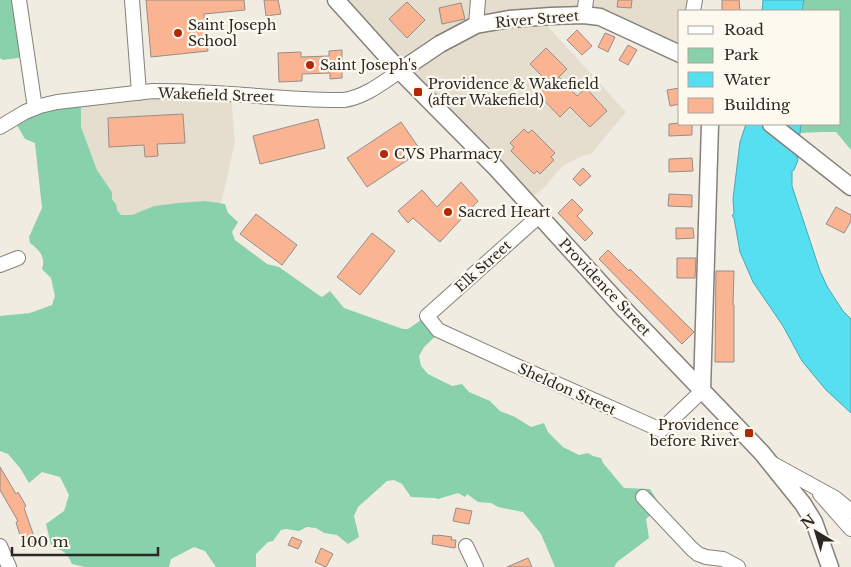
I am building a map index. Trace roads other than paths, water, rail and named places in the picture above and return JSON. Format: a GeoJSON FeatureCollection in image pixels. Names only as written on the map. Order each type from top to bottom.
{"type":"FeatureCollection","features":[{"type":"Feature","properties":{"kind":"main road","name":"Providence Street"},"geometry":{"type":"LineString","coordinates":[[336,0],[400,71],[496,168],[625,310],[768,461],[808,512],[830,567]]}},
{"type":"Feature","properties":{"kind":"main road","name":"River Street"},"geometry":{"type":"LineString","coordinates":[[400,71],[440,44],[476,25],[585,7],[600,17],[678,53]]}},
{"type":"Feature","properties":{"kind":"main road"},"geometry":{"type":"LineString","coordinates":[[702,391],[710,125]]}},
{"type":"Feature","properties":{"kind":"main road"},"geometry":{"type":"LineString","coordinates":[[772,125],[851,187]]}},
{"type":"Feature","properties":{"kind":"street"},"geometry":{"type":"LineString","coordinates":[[19,0],[35,108]]}},
{"type":"Feature","properties":{"kind":"street"},"geometry":{"type":"LineString","coordinates":[[132,0],[139,93]]}},
{"type":"Feature","properties":{"kind":"street"},"geometry":{"type":"LineString","coordinates":[[476,25],[478,0]]}},
{"type":"Feature","properties":{"kind":"street","name":"Wakefield Street"},"geometry":{"type":"LineString","coordinates":[[0,127],[35,108],[57,102],[164,91],[271,97],[355,99],[400,71]]}},
{"type":"Feature","properties":{"kind":"street","name":"Elk Street"},"geometry":{"type":"LineString","coordinates":[[427,316],[539,216]]}},
{"type":"Feature","properties":{"kind":"street"},"geometry":{"type":"LineString","coordinates":[[0,265],[18,258]]}},
{"type":"Feature","properties":{"kind":"street","name":"Sheldon Street"},"geometry":{"type":"LineString","coordinates":[[427,316],[438,330],[510,364],[661,430],[702,391]]}},
{"type":"Feature","properties":{"kind":"street"},"geometry":{"type":"LineString","coordinates":[[768,461],[835,498],[851,511]]}},
{"type":"Feature","properties":{"kind":"street"},"geometry":{"type":"LineString","coordinates":[[813,487],[851,529]]}},
{"type":"Feature","properties":{"kind":"street"},"geometry":{"type":"LineString","coordinates":[[643,497],[698,554],[722,559],[738,567]]}},
{"type":"Feature","properties":{"kind":"street"},"geometry":{"type":"LineString","coordinates":[[0,546],[9,567]]}},
{"type":"Feature","properties":{"kind":"street"},"geometry":{"type":"LineString","coordinates":[[466,546],[476,567]]}},
{"type":"Feature","properties":{"kind":"water"},"geometry":{"type":"Polygon","coordinates":[[[763,0],[804,0],[802,10],[762,10],[763,0]]]}},
{"type":"Feature","properties":{"kind":"water"},"geometry":{"type":"Polygon","coordinates":[[[746,125],[801,125],[796,151],[798,160],[792,171],[792,186],[820,271],[828,288],[843,311],[851,319],[851,413],[826,390],[802,361],[783,326],[753,282],[740,252],[734,218],[732,216],[734,213],[733,199],[740,142],[746,125]]]}},
{"type":"Feature","properties":{"kind":"place","name":"Saint Joseph School"},"geometry":{"type":"Point","coordinates":[178,33]}},
{"type":"Feature","properties":{"kind":"place","name":"Saint Joseph's"},"geometry":{"type":"Point","coordinates":[310,65]}},
{"type":"Feature","properties":{"kind":"place","name":"Providence & Wakefield (after Wakefield)"},"geometry":{"type":"Point","coordinates":[418,92]}},
{"type":"Feature","properties":{"kind":"place","name":"CVS Pharmacy"},"geometry":{"type":"Point","coordinates":[384,154]}},
{"type":"Feature","properties":{"kind":"place","name":"Sacred Heart"},"geometry":{"type":"Point","coordinates":[448,212]}},
{"type":"Feature","properties":{"kind":"place","name":"Providence before River"},"geometry":{"type":"Point","coordinates":[749,433]}}]}
